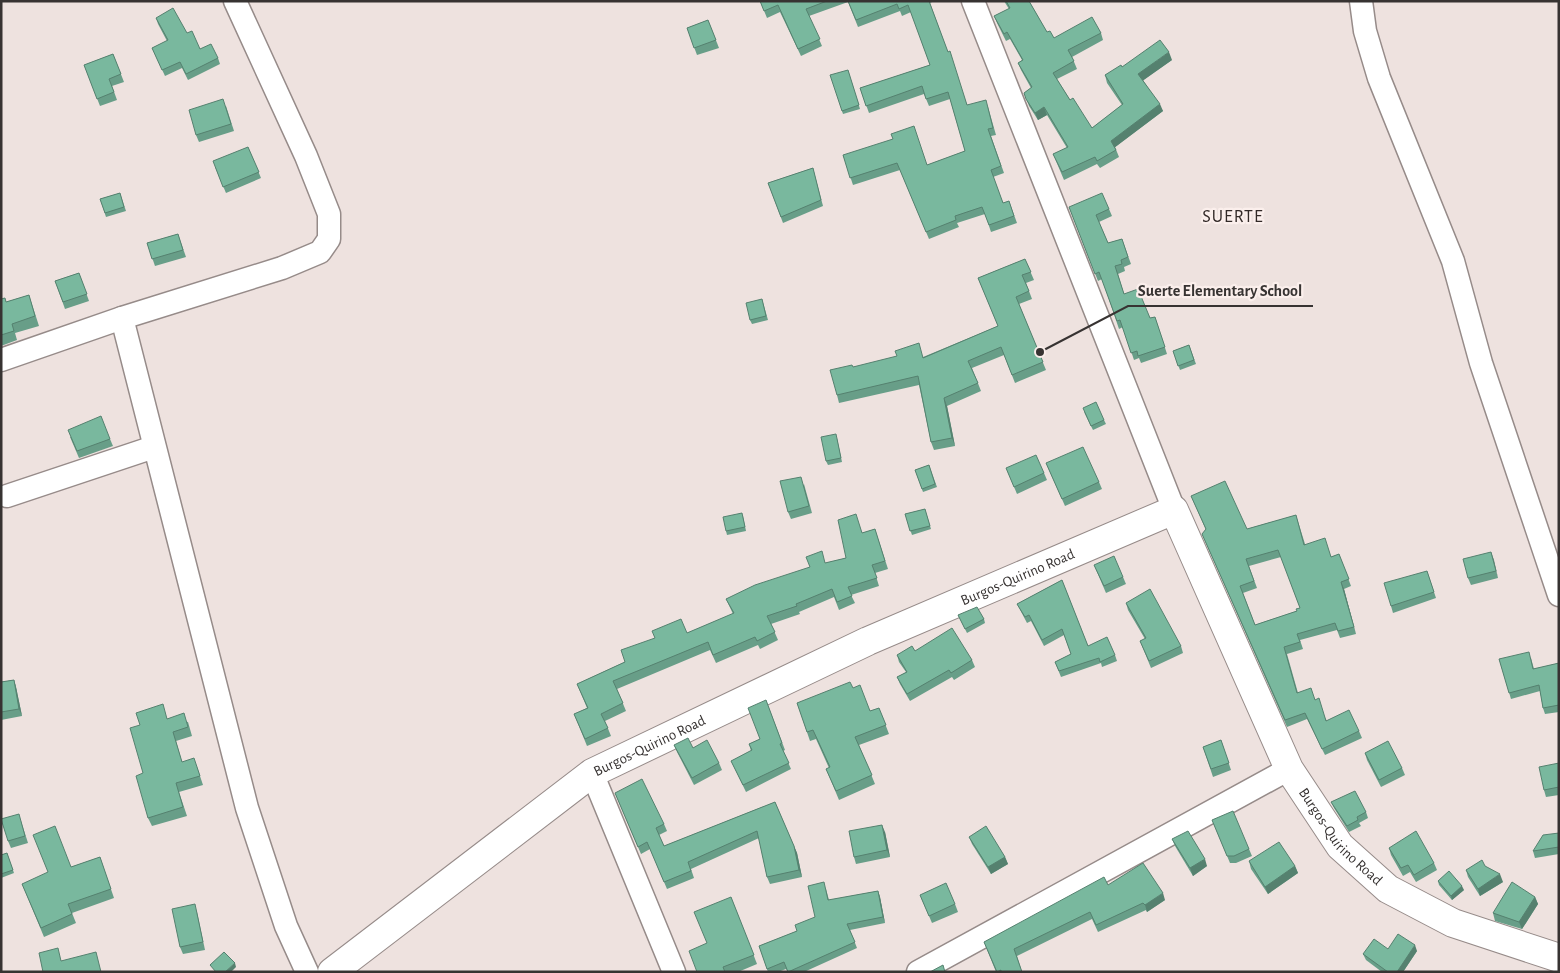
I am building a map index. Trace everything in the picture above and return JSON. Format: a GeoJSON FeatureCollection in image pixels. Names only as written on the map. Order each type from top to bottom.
{"type":"FeatureCollection","features":[{"type":"Feature","properties":{"kind":"street"},"geometry":{"type":"LineString","coordinates":[[1,360],[122,318],[282,268],[320,252],[329,239],[329,214],[306,156],[235,1]]}},
{"type":"Feature","properties":{"kind":"street"},"geometry":{"type":"LineString","coordinates":[[973,1],[1174,510]]}},
{"type":"Feature","properties":{"kind":"street"},"geometry":{"type":"LineString","coordinates":[[1362,1],[1365,31],[1379,78],[1453,261],[1481,363],[1559,595]]}},
{"type":"Feature","properties":{"kind":"street"},"geometry":{"type":"LineString","coordinates":[[122,318],[247,808],[286,926],[307,972]]}},
{"type":"Feature","properties":{"kind":"street"},"geometry":{"type":"LineString","coordinates":[[7,496],[154,447]]}},
{"type":"Feature","properties":{"kind":"street","name":"Burgos-Quirino Road"},"geometry":{"type":"LineString","coordinates":[[332,972],[592,773],[868,641],[1174,510],[1289,770],[1340,846],[1388,889],[1453,922],[1559,958]]}},
{"type":"Feature","properties":{"kind":"street"},"geometry":{"type":"LineString","coordinates":[[918,972],[1289,770]]}},
{"type":"Feature","properties":{"kind":"street"},"geometry":{"type":"LineString","coordinates":[[592,773],[674,972]]}},
{"type":"Feature","properties":{"kind":"building"},"geometry":{"type":"Polygon","coordinates":[[[760,1],[827,1],[806,9],[820,39],[798,49],[778,5],[764,11],[760,1]]]}},
{"type":"Feature","properties":{"kind":"building"},"geometry":{"type":"Polygon","coordinates":[[[848,1],[929,1],[948,52],[950,51],[967,105],[986,100],[993,128],[988,129],[1001,166],[991,170],[1003,203],[1009,201],[1014,216],[989,225],[982,207],[955,216],[956,220],[926,232],[897,163],[850,178],[843,155],[893,139],[891,134],[914,126],[927,165],[965,151],[948,92],[926,99],[922,86],[866,106],[860,88],[930,65],[908,5],[899,9],[897,4],[856,20],[848,1]]]}},
{"type":"Feature","properties":{"kind":"building"},"geometry":{"type":"Polygon","coordinates":[[[1006,1],[1029,1],[1047,32],[1050,31],[1054,38],[1092,17],[1101,33],[1068,50],[1074,61],[1053,73],[1070,100],[1073,98],[1092,128],[1123,104],[1105,75],[1121,65],[1122,67],[1160,40],[1169,52],[1138,74],[1160,104],[1111,141],[1116,150],[1097,161],[1095,157],[1062,172],[1053,154],[1068,147],[1044,107],[1035,113],[1026,99],[1024,93],[1032,87],[1018,63],[1023,60],[1007,32],[1004,34],[994,16],[1010,8],[1006,1]]]}},
{"type":"Feature","properties":{"kind":"building"},"geometry":{"type":"Polygon","coordinates":[[[173,8],[187,33],[192,31],[200,49],[211,44],[218,58],[186,74],[180,62],[162,70],[152,48],[168,40],[156,18],[173,8]]]}},
{"type":"Feature","properties":{"kind":"building"},"geometry":{"type":"Polygon","coordinates":[[[708,20],[716,40],[694,48],[687,28],[708,20]]]}},
{"type":"Feature","properties":{"kind":"building"},"geometry":{"type":"Polygon","coordinates":[[[113,54],[121,74],[109,79],[114,92],[97,99],[84,65],[113,54]]]}},
{"type":"Feature","properties":{"kind":"building"},"geometry":{"type":"Polygon","coordinates":[[[848,70],[859,105],[842,111],[830,75],[848,70]]]}},
{"type":"Feature","properties":{"kind":"building"},"geometry":{"type":"Polygon","coordinates":[[[223,99],[231,124],[196,135],[189,110],[223,99]]]}},
{"type":"Feature","properties":{"kind":"building"},"geometry":{"type":"Polygon","coordinates":[[[248,147],[259,172],[223,187],[213,161],[248,147]]]}},
{"type":"Feature","properties":{"kind":"building"},"geometry":{"type":"Polygon","coordinates":[[[813,168],[821,200],[781,217],[768,183],[813,168]]]}},
{"type":"Feature","properties":{"kind":"building"},"geometry":{"type":"Polygon","coordinates":[[[120,193],[124,207],[105,213],[100,199],[120,193]]]}},
{"type":"Feature","properties":{"kind":"building"},"geometry":{"type":"Polygon","coordinates":[[[1102,193],[1109,209],[1096,215],[1108,243],[1122,239],[1128,257],[1121,260],[1122,264],[1115,266],[1124,294],[1138,289],[1150,318],[1155,317],[1165,347],[1138,356],[1137,351],[1131,353],[1120,320],[1117,321],[1099,272],[1095,274],[1069,207],[1102,193]]]}},
{"type":"Feature","properties":{"kind":"building"},"geometry":{"type":"Polygon","coordinates":[[[178,234],[183,250],[152,259],[147,243],[178,234]]]}},
{"type":"Feature","properties":{"kind":"building"},"geometry":{"type":"Polygon","coordinates":[[[1025,259],[1031,272],[1022,275],[1029,291],[1016,297],[1043,362],[1012,375],[1001,347],[968,361],[978,383],[944,398],[952,438],[931,442],[918,376],[837,395],[830,370],[852,365],[853,367],[897,356],[895,351],[919,343],[923,358],[998,326],[978,278],[1025,259]]]}},
{"type":"Feature","properties":{"kind":"building"},"geometry":{"type":"Polygon","coordinates":[[[79,273],[87,294],[63,302],[55,281],[79,273]]]}},
{"type":"Feature","properties":{"kind":"building"},"geometry":{"type":"Polygon","coordinates":[[[29,295],[35,316],[12,324],[14,331],[1,335],[1,299],[5,298],[6,302],[29,295]]]}},
{"type":"Feature","properties":{"kind":"building"},"geometry":{"type":"Polygon","coordinates":[[[762,299],[766,316],[750,320],[746,303],[762,299]]]}},
{"type":"Feature","properties":{"kind":"building"},"geometry":{"type":"Polygon","coordinates":[[[1189,345],[1194,360],[1178,366],[1173,351],[1189,345]]]}},
{"type":"Feature","properties":{"kind":"building"},"geometry":{"type":"Polygon","coordinates":[[[1096,402],[1104,420],[1091,426],[1083,408],[1096,402]]]}},
{"type":"Feature","properties":{"kind":"building"},"geometry":{"type":"Polygon","coordinates":[[[101,416],[110,439],[77,451],[68,430],[101,416]]]}},
{"type":"Feature","properties":{"kind":"building"},"geometry":{"type":"Polygon","coordinates":[[[836,434],[841,458],[826,461],[821,437],[836,434]]]}},
{"type":"Feature","properties":{"kind":"building"},"geometry":{"type":"Polygon","coordinates":[[[1083,447],[1099,482],[1062,499],[1046,463],[1083,447]]]}},
{"type":"Feature","properties":{"kind":"building"},"geometry":{"type":"Polygon","coordinates":[[[1036,455],[1044,473],[1014,487],[1006,468],[1036,455]]]}},
{"type":"Feature","properties":{"kind":"building"},"geometry":{"type":"Polygon","coordinates":[[[929,465],[935,484],[922,489],[915,470],[929,465]]]}},
{"type":"Feature","properties":{"kind":"building"},"geometry":{"type":"Polygon","coordinates":[[[801,477],[809,506],[788,512],[780,481],[801,477]]]}},
{"type":"Feature","properties":{"kind":"building"},"geometry":{"type":"Polygon","coordinates":[[[1225,481],[1247,529],[1296,515],[1304,545],[1325,538],[1331,557],[1339,554],[1349,579],[1341,582],[1354,627],[1338,631],[1335,623],[1297,634],[1300,642],[1284,647],[1297,693],[1311,688],[1315,700],[1319,698],[1326,721],[1349,710],[1359,731],[1322,749],[1305,713],[1285,720],[1202,534],[1206,529],[1191,496],[1225,481]],[[1278,550],[1246,559],[1254,581],[1240,586],[1255,625],[1297,611],[1296,609],[1300,608],[1278,550]]]}},
{"type":"Feature","properties":{"kind":"building"},"geometry":{"type":"Polygon","coordinates":[[[925,509],[930,526],[910,531],[905,514],[925,509]]]}},
{"type":"Feature","properties":{"kind":"building"},"geometry":{"type":"Polygon","coordinates":[[[742,513],[745,527],[726,531],[723,517],[742,513]]]}},
{"type":"Feature","properties":{"kind":"building"},"geometry":{"type":"Polygon","coordinates":[[[856,514],[862,533],[875,529],[885,561],[872,565],[877,578],[848,587],[852,596],[837,602],[832,589],[796,604],[797,606],[767,616],[775,632],[757,641],[755,637],[713,655],[708,642],[613,681],[623,703],[601,714],[608,728],[585,739],[574,714],[588,708],[577,684],[625,662],[621,650],[655,638],[652,631],[681,619],[687,633],[734,613],[726,599],[755,585],[810,567],[806,557],[822,551],[825,563],[846,558],[838,520],[856,514]]]}},
{"type":"Feature","properties":{"kind":"building"},"geometry":{"type":"Polygon","coordinates":[[[1491,552],[1496,571],[1468,578],[1463,559],[1491,552]]]}},
{"type":"Feature","properties":{"kind":"building"},"geometry":{"type":"Polygon","coordinates":[[[1114,556],[1123,577],[1104,586],[1094,565],[1114,556]]]}},
{"type":"Feature","properties":{"kind":"building"},"geometry":{"type":"Polygon","coordinates":[[[1427,571],[1434,592],[1391,606],[1384,583],[1427,571]]]}},
{"type":"Feature","properties":{"kind":"building"},"geometry":{"type":"Polygon","coordinates":[[[1062,580],[1088,646],[1107,637],[1115,655],[1100,662],[1099,658],[1059,671],[1055,662],[1071,654],[1062,629],[1042,640],[1029,615],[1025,617],[1017,604],[1062,580]]]}},
{"type":"Feature","properties":{"kind":"building"},"geometry":{"type":"Polygon","coordinates":[[[1150,589],[1181,646],[1149,661],[1140,641],[1146,638],[1126,603],[1150,589]]]}},
{"type":"Feature","properties":{"kind":"building"},"geometry":{"type":"Polygon","coordinates":[[[977,607],[984,619],[965,629],[958,615],[977,607]]]}},
{"type":"Feature","properties":{"kind":"building"},"geometry":{"type":"Polygon","coordinates":[[[952,628],[972,660],[951,673],[949,670],[907,694],[897,677],[907,672],[897,655],[912,646],[915,651],[952,628]]]}},
{"type":"Feature","properties":{"kind":"building"},"geometry":{"type":"Polygon","coordinates":[[[1529,652],[1533,669],[1559,663],[1559,705],[1543,708],[1539,685],[1509,693],[1499,659],[1529,652]]]}},
{"type":"Feature","properties":{"kind":"building"},"geometry":{"type":"Polygon","coordinates":[[[14,680],[19,709],[1,712],[1,682],[14,680]]]}},
{"type":"Feature","properties":{"kind":"building"},"geometry":{"type":"Polygon","coordinates":[[[850,682],[853,688],[860,685],[870,711],[879,708],[886,725],[855,737],[872,775],[836,791],[826,769],[830,767],[813,730],[807,732],[797,703],[850,682]]]}},
{"type":"Feature","properties":{"kind":"building"},"geometry":{"type":"Polygon","coordinates":[[[766,700],[782,743],[780,744],[789,763],[743,785],[731,761],[752,750],[749,744],[760,739],[748,708],[766,700]]]}},
{"type":"Feature","properties":{"kind":"building"},"geometry":{"type":"Polygon","coordinates":[[[163,704],[167,719],[184,713],[188,727],[173,732],[182,762],[194,758],[200,776],[176,783],[183,807],[148,818],[136,776],[143,773],[130,728],[140,725],[136,713],[163,704]]]}},
{"type":"Feature","properties":{"kind":"building"},"geometry":{"type":"Polygon","coordinates":[[[688,738],[693,748],[707,740],[719,763],[692,778],[674,745],[688,738]]]}},
{"type":"Feature","properties":{"kind":"building"},"geometry":{"type":"Polygon","coordinates":[[[1221,740],[1229,763],[1211,769],[1203,747],[1221,740]]]}},
{"type":"Feature","properties":{"kind":"building"},"geometry":{"type":"Polygon","coordinates":[[[1388,741],[1402,768],[1379,780],[1365,753],[1388,741]]]}},
{"type":"Feature","properties":{"kind":"building"},"geometry":{"type":"Polygon","coordinates":[[[1559,763],[1559,787],[1544,790],[1539,767],[1559,763]]]}},
{"type":"Feature","properties":{"kind":"building"},"geometry":{"type":"Polygon","coordinates":[[[642,779],[664,824],[656,828],[664,846],[775,802],[794,846],[799,870],[767,877],[757,831],[688,862],[691,871],[664,882],[647,842],[638,847],[615,793],[642,779]]]}},
{"type":"Feature","properties":{"kind":"building"},"geometry":{"type":"Polygon","coordinates":[[[1355,791],[1366,812],[1357,817],[1358,820],[1347,826],[1331,802],[1355,791]]]}},
{"type":"Feature","properties":{"kind":"building"},"geometry":{"type":"Polygon","coordinates":[[[1233,811],[1249,849],[1234,856],[1227,856],[1212,820],[1233,811]]]}},
{"type":"Feature","properties":{"kind":"building"},"geometry":{"type":"Polygon","coordinates":[[[19,814],[25,836],[8,841],[1,819],[19,814]]]}},
{"type":"Feature","properties":{"kind":"building"},"geometry":{"type":"Polygon","coordinates":[[[882,825],[887,850],[854,857],[849,831],[882,825]]]}},
{"type":"Feature","properties":{"kind":"building"},"geometry":{"type":"Polygon","coordinates":[[[55,826],[71,867],[100,857],[111,889],[68,904],[72,914],[41,928],[22,884],[48,872],[33,835],[55,826]]]}},
{"type":"Feature","properties":{"kind":"building"},"geometry":{"type":"Polygon","coordinates":[[[986,826],[1005,857],[988,867],[969,837],[986,826]]]}},
{"type":"Feature","properties":{"kind":"building"},"geometry":{"type":"Polygon","coordinates":[[[1188,831],[1205,859],[1190,868],[1172,839],[1188,831]]]}},
{"type":"Feature","properties":{"kind":"building"},"geometry":{"type":"Polygon","coordinates":[[[1416,831],[1434,863],[1414,875],[1408,865],[1401,868],[1389,848],[1416,831]]]}},
{"type":"Feature","properties":{"kind":"building"},"geometry":{"type":"Polygon","coordinates":[[[1559,833],[1559,847],[1533,851],[1543,835],[1559,833]]]}},
{"type":"Feature","properties":{"kind":"building"},"geometry":{"type":"Polygon","coordinates":[[[1279,842],[1295,866],[1265,887],[1249,861],[1279,842]]]}},
{"type":"Feature","properties":{"kind":"building"},"geometry":{"type":"Polygon","coordinates":[[[7,853],[13,870],[1,874],[1,855],[7,853]]]}},
{"type":"Feature","properties":{"kind":"building"},"geometry":{"type":"Polygon","coordinates":[[[1482,860],[1485,866],[1500,874],[1478,889],[1466,870],[1482,860]]]}},
{"type":"Feature","properties":{"kind":"building"},"geometry":{"type":"Polygon","coordinates":[[[1143,863],[1163,893],[1145,905],[1143,903],[1096,925],[1090,912],[1014,949],[1022,972],[1001,972],[1001,970],[997,972],[984,942],[1104,877],[1108,885],[1143,863]]]}},
{"type":"Feature","properties":{"kind":"building"},"geometry":{"type":"Polygon","coordinates":[[[1449,871],[1462,886],[1451,896],[1438,881],[1449,871]]]}},
{"type":"Feature","properties":{"kind":"building"},"geometry":{"type":"Polygon","coordinates":[[[824,882],[828,900],[878,891],[883,917],[847,924],[855,942],[788,972],[784,962],[767,969],[759,946],[797,931],[795,925],[815,917],[808,886],[824,882]]]}},
{"type":"Feature","properties":{"kind":"building"},"geometry":{"type":"Polygon","coordinates":[[[1512,882],[1535,897],[1519,922],[1493,913],[1512,882]]]}},
{"type":"Feature","properties":{"kind":"building"},"geometry":{"type":"Polygon","coordinates":[[[946,883],[955,904],[929,916],[920,895],[946,883]]]}},
{"type":"Feature","properties":{"kind":"building"},"geometry":{"type":"Polygon","coordinates":[[[731,897],[754,955],[723,967],[725,972],[697,972],[689,951],[707,943],[694,912],[731,897]]]}},
{"type":"Feature","properties":{"kind":"building"},"geometry":{"type":"Polygon","coordinates":[[[195,904],[203,942],[180,947],[172,909],[195,904]]]}},
{"type":"Feature","properties":{"kind":"building"},"geometry":{"type":"Polygon","coordinates":[[[1398,934],[1415,945],[1397,972],[1388,972],[1363,954],[1374,939],[1388,949],[1398,934]]]}},
{"type":"Feature","properties":{"kind":"building"},"geometry":{"type":"Polygon","coordinates":[[[58,948],[61,961],[96,952],[101,972],[43,972],[39,953],[58,948]]]}},
{"type":"Feature","properties":{"kind":"building"},"geometry":{"type":"Polygon","coordinates":[[[224,952],[235,963],[225,972],[216,972],[210,965],[224,952]]]}},
{"type":"Feature","properties":{"kind":"building"},"geometry":{"type":"Polygon","coordinates":[[[943,965],[945,972],[930,972],[943,965]]]}},
{"type":"Feature","properties":{"kind":"place","name":"Suerte Elementary School"},"geometry":{"type":"Point","coordinates":[1040,352]}},
{"type":"Feature","properties":{"kind":"district","name":"SUERTE"},"geometry":{"type":"Point","coordinates":[1233,216]}}]}
